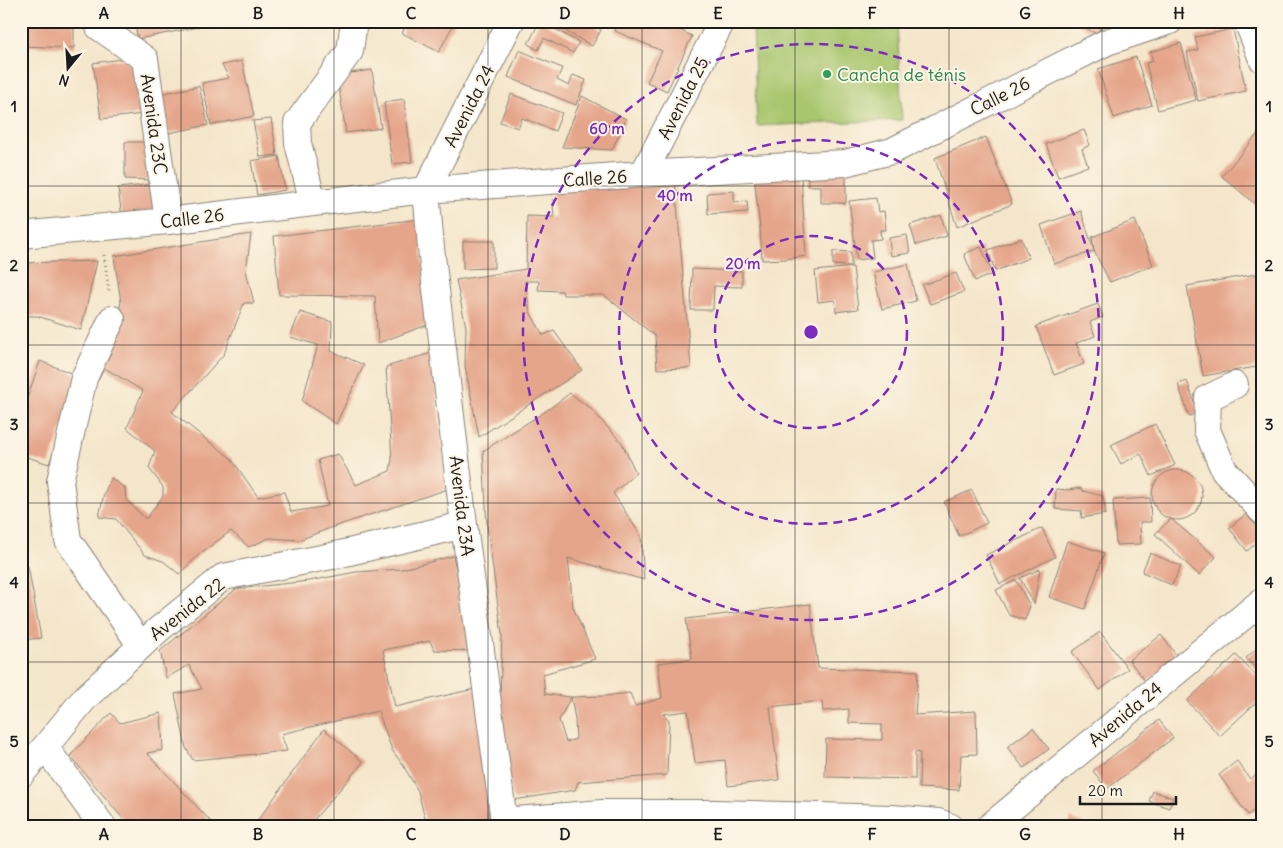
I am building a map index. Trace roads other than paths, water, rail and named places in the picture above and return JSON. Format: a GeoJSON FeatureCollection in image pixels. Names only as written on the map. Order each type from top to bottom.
{"type":"FeatureCollection","features":[{"type":"Feature","properties":{"kind":"street","name":"Avenida 23C"},"geometry":{"type":"LineString","coordinates":[[98,21],[99,27],[145,59],[168,221]]}},
{"type":"Feature","properties":{"kind":"street"},"geometry":{"type":"LineString","coordinates":[[313,203],[298,143],[298,123],[350,51],[354,21]]}},
{"type":"Feature","properties":{"kind":"street","name":"Avenida 24"},"geometry":{"type":"LineString","coordinates":[[426,190],[511,21]]}},
{"type":"Feature","properties":{"kind":"street","name":"Avenida 25"},"geometry":{"type":"LineString","coordinates":[[644,174],[722,21]]}},
{"type":"Feature","properties":{"kind":"street","name":"Calle 26"},"geometry":{"type":"LineString","coordinates":[[21,235],[168,221],[426,190],[644,174],[845,163],[892,151],[1112,32],[1170,21]]}},
{"type":"Feature","properties":{"kind":"street"},"geometry":{"type":"LineString","coordinates":[[1247,21],[1262,58]]}},
{"type":"Feature","properties":{"kind":"street","name":"Avenida 23A"},"geometry":{"type":"LineString","coordinates":[[426,190],[464,525],[502,824]]}},
{"type":"Feature","properties":{"kind":"street"},"geometry":{"type":"LineString","coordinates":[[112,319],[84,378],[60,481],[68,540],[141,646]]}},
{"type":"Feature","properties":{"kind":"street"},"geometry":{"type":"LineString","coordinates":[[1235,385],[1208,398],[1207,430],[1224,470],[1262,511]]}},
{"type":"Feature","properties":{"kind":"street","name":"Avenida 22"},"geometry":{"type":"LineString","coordinates":[[21,774],[85,698],[158,630],[223,577],[332,556],[464,525]]}},
{"type":"Feature","properties":{"kind":"street","name":"Avenida 24"},"geometry":{"type":"LineString","coordinates":[[989,827],[1262,601]]}},
{"type":"Feature","properties":{"kind":"street"},"geometry":{"type":"LineString","coordinates":[[45,747],[102,827]]}},
{"type":"Feature","properties":{"kind":"street"},"geometry":{"type":"LineString","coordinates":[[502,824],[602,813],[705,813],[892,818],[938,822],[951,827]]}},
{"type":"Feature","properties":{"kind":"place","name":"Cancha de ténis"},"geometry":{"type":"Point","coordinates":[827,74]}}]}
